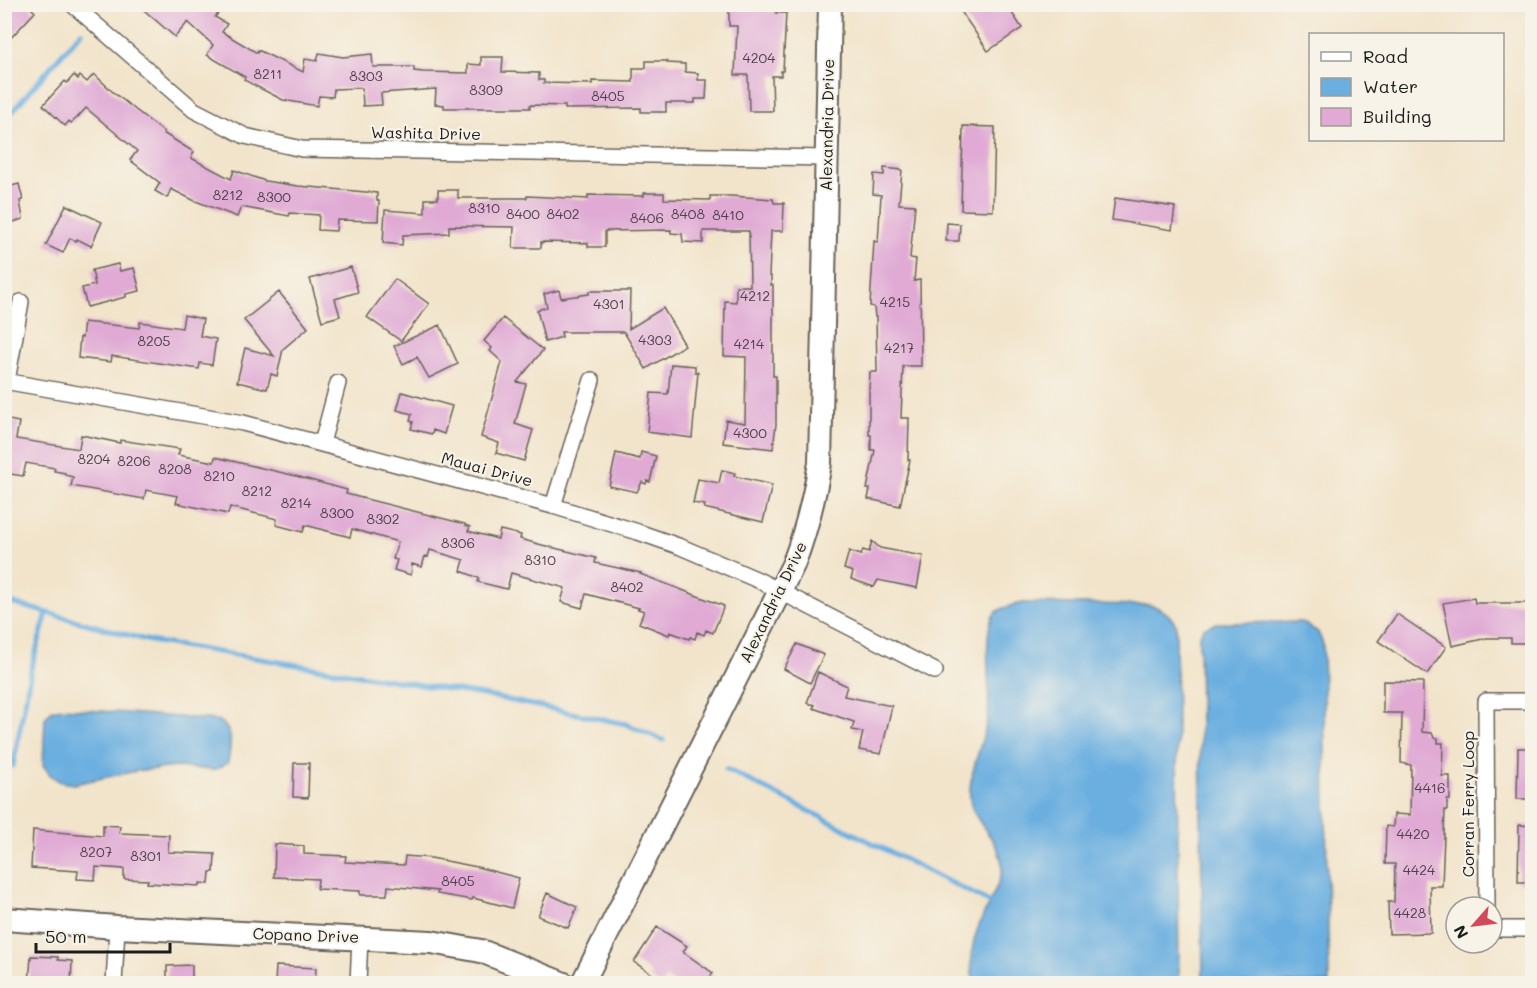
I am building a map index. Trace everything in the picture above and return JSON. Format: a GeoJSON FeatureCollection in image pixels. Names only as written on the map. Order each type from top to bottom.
{"type":"FeatureCollection","features":[{"type":"Feature","properties":{"kind":"street","name":"Washita Drive"},"geometry":{"type":"LineString","coordinates":[[72,4],[194,110],[246,136],[302,149],[826,158]]}},
{"type":"Feature","properties":{"kind":"street","name":"Alexandria Drive"},"geometry":{"type":"LineString","coordinates":[[582,984],[779,593],[804,537],[814,499],[820,463],[830,4]]}},
{"type":"Feature","properties":{"kind":"street"},"geometry":{"type":"LineString","coordinates":[[6,381],[21,302]]}},
{"type":"Feature","properties":{"kind":"street"},"geometry":{"type":"LineString","coordinates":[[553,506],[592,380]]}},
{"type":"Feature","properties":{"kind":"street","name":"Mauai Drive"},"geometry":{"type":"LineString","coordinates":[[6,381],[243,423],[553,506],[638,532],[681,547],[758,580],[779,593],[935,671]]}},
{"type":"Feature","properties":{"kind":"street"},"geometry":{"type":"LineString","coordinates":[[322,443],[338,383]]}},
{"type":"Feature","properties":{"kind":"street","name":"Corran Ferry Loop"},"geometry":{"type":"LineString","coordinates":[[1486,895],[1486,701],[1533,701]]}},
{"type":"Feature","properties":{"kind":"street","name":"Copano Drive"},"geometry":{"type":"LineString","coordinates":[[4,919],[117,927],[431,942],[481,951],[564,984]]}},
{"type":"Feature","properties":{"kind":"street"},"geometry":{"type":"LineString","coordinates":[[114,984],[117,927]]}},
{"type":"Feature","properties":{"kind":"street"},"geometry":{"type":"LineString","coordinates":[[1504,928],[1533,929]]}},
{"type":"Feature","properties":{"kind":"street"},"geometry":{"type":"LineString","coordinates":[[358,984],[360,937]]}},
{"type":"Feature","properties":{"kind":"water"},"geometry":{"type":"Polygon","coordinates":[[[1023,603],[1149,605],[1165,612],[1176,625],[1179,983],[974,983],[971,960],[974,939],[999,883],[1002,867],[997,848],[975,815],[970,798],[974,767],[988,714],[989,627],[997,611],[1023,603]]]}},
{"type":"Feature","properties":{"kind":"water"},"geometry":{"type":"Polygon","coordinates":[[[1302,622],[1318,632],[1323,644],[1329,983],[1203,983],[1199,637],[1203,628],[1217,623],[1302,622]]]}},
{"type":"Feature","properties":{"kind":"water"},"geometry":{"type":"Polygon","coordinates":[[[62,708],[217,720],[229,733],[228,763],[214,770],[177,767],[136,771],[74,784],[61,782],[51,776],[43,765],[45,718],[52,710],[62,708]]]}},
{"type":"Feature","properties":{"kind":"building"},"geometry":{"type":"Polygon","coordinates":[[[4,4],[27,4],[35,12],[4,45],[4,4]]]}},
{"type":"Feature","properties":{"kind":"building"},"geometry":{"type":"Polygon","coordinates":[[[137,4],[213,4],[220,11],[215,17],[227,24],[222,32],[257,53],[258,50],[303,72],[305,59],[317,61],[319,53],[343,57],[372,54],[373,67],[414,67],[414,71],[423,72],[468,73],[468,64],[481,65],[481,57],[503,57],[502,72],[539,73],[539,80],[544,80],[544,83],[592,84],[592,81],[633,82],[633,68],[646,68],[646,61],[667,61],[667,63],[685,64],[685,72],[698,73],[698,80],[707,80],[706,99],[695,99],[695,103],[666,103],[666,112],[641,112],[641,108],[565,109],[565,106],[530,105],[530,108],[444,108],[444,105],[435,104],[436,89],[381,93],[382,105],[363,106],[362,88],[334,89],[333,97],[319,96],[317,106],[283,100],[244,80],[245,77],[207,55],[213,45],[188,22],[175,37],[137,4]]]}},
{"type":"Feature","properties":{"kind":"building"},"geometry":{"type":"Polygon","coordinates":[[[729,4],[773,4],[773,7],[776,7],[776,13],[786,13],[783,71],[781,71],[781,76],[772,76],[773,111],[749,111],[748,75],[735,75],[737,26],[729,26],[729,4]]]}},
{"type":"Feature","properties":{"kind":"building"},"geometry":{"type":"Polygon","coordinates":[[[975,4],[1006,4],[1022,28],[988,51],[962,13],[975,4]]]}},
{"type":"Feature","properties":{"kind":"building"},"geometry":{"type":"Polygon","coordinates":[[[94,74],[163,133],[194,152],[191,158],[231,179],[234,170],[265,181],[377,193],[378,221],[337,220],[336,231],[318,230],[319,215],[290,213],[289,216],[241,207],[237,217],[171,189],[167,198],[155,191],[160,183],[130,160],[137,151],[86,108],[65,126],[43,105],[65,81],[67,83],[74,75],[78,79],[80,76],[87,82],[94,74]]]}},
{"type":"Feature","properties":{"kind":"building"},"geometry":{"type":"Polygon","coordinates":[[[963,126],[995,127],[993,211],[961,210],[963,126]]]}},
{"type":"Feature","properties":{"kind":"building"},"geometry":{"type":"Polygon","coordinates":[[[884,168],[902,170],[899,204],[915,205],[910,258],[916,259],[914,281],[920,280],[921,366],[903,366],[901,418],[909,418],[908,460],[910,460],[900,506],[868,499],[870,489],[867,489],[875,450],[871,450],[871,435],[869,435],[869,391],[870,372],[877,372],[876,317],[874,307],[870,306],[874,241],[878,242],[881,195],[873,194],[874,174],[884,175],[884,168]]]}},
{"type":"Feature","properties":{"kind":"building"},"geometry":{"type":"Polygon","coordinates":[[[19,184],[23,200],[20,201],[23,219],[4,225],[4,188],[19,184]]]}},
{"type":"Feature","properties":{"kind":"building"},"geometry":{"type":"Polygon","coordinates":[[[438,190],[458,190],[458,198],[527,198],[527,196],[588,199],[588,195],[644,196],[644,193],[664,193],[664,199],[710,200],[710,196],[731,196],[773,199],[774,203],[784,203],[783,231],[771,231],[769,276],[771,276],[771,285],[773,285],[773,376],[776,376],[776,424],[773,449],[723,443],[726,420],[745,423],[746,357],[724,356],[725,301],[736,302],[736,286],[750,286],[749,231],[703,231],[703,243],[683,242],[682,234],[671,233],[671,230],[605,231],[605,247],[588,247],[588,243],[541,242],[541,248],[513,248],[514,227],[449,226],[449,233],[403,235],[402,245],[383,243],[385,210],[425,213],[425,199],[438,199],[438,190]]]}},
{"type":"Feature","properties":{"kind":"building"},"geometry":{"type":"Polygon","coordinates":[[[1115,198],[1175,207],[1172,230],[1112,220],[1115,198]]]}},
{"type":"Feature","properties":{"kind":"building"},"geometry":{"type":"Polygon","coordinates":[[[66,205],[102,222],[91,246],[70,238],[63,253],[46,245],[66,205]]]}},
{"type":"Feature","properties":{"kind":"building"},"geometry":{"type":"Polygon","coordinates":[[[947,223],[960,224],[959,241],[946,241],[947,223]]]}},
{"type":"Feature","properties":{"kind":"building"},"geometry":{"type":"Polygon","coordinates":[[[118,264],[120,271],[134,268],[140,291],[87,307],[82,288],[95,285],[92,270],[118,264]]]}},
{"type":"Feature","properties":{"kind":"building"},"geometry":{"type":"Polygon","coordinates":[[[351,267],[358,292],[335,299],[340,316],[322,321],[310,279],[351,267]]]}},
{"type":"Feature","properties":{"kind":"building"},"geometry":{"type":"Polygon","coordinates":[[[395,279],[429,304],[401,341],[367,317],[395,279]]]}},
{"type":"Feature","properties":{"kind":"building"},"geometry":{"type":"Polygon","coordinates":[[[559,290],[561,298],[589,294],[589,291],[630,291],[629,329],[663,308],[685,345],[646,369],[624,332],[561,332],[562,337],[545,342],[537,310],[547,307],[544,294],[559,290]]]}},
{"type":"Feature","properties":{"kind":"building"},"geometry":{"type":"Polygon","coordinates":[[[279,292],[308,328],[283,349],[277,376],[271,374],[267,389],[237,382],[245,348],[274,356],[244,320],[279,292]]]}},
{"type":"Feature","properties":{"kind":"building"},"geometry":{"type":"Polygon","coordinates":[[[184,315],[203,319],[200,336],[216,339],[212,365],[200,363],[199,369],[112,356],[111,362],[78,358],[84,322],[139,328],[140,322],[182,328],[184,315]]]}},
{"type":"Feature","properties":{"kind":"building"},"geometry":{"type":"Polygon","coordinates":[[[503,318],[543,350],[517,382],[526,384],[515,424],[533,430],[524,461],[496,453],[499,443],[481,437],[502,362],[490,351],[492,348],[484,341],[503,318]]]}},
{"type":"Feature","properties":{"kind":"building"},"geometry":{"type":"Polygon","coordinates":[[[440,325],[458,364],[429,378],[417,357],[403,364],[394,346],[440,325]]]}},
{"type":"Feature","properties":{"kind":"building"},"geometry":{"type":"Polygon","coordinates":[[[671,364],[695,366],[695,372],[698,372],[692,438],[647,432],[651,393],[668,394],[671,364]]]}},
{"type":"Feature","properties":{"kind":"building"},"geometry":{"type":"Polygon","coordinates":[[[402,392],[452,406],[444,434],[433,430],[432,434],[411,429],[412,414],[397,410],[402,392]]]}},
{"type":"Feature","properties":{"kind":"building"},"geometry":{"type":"Polygon","coordinates":[[[4,419],[19,422],[16,439],[79,449],[81,435],[120,443],[120,440],[180,449],[178,455],[214,462],[215,457],[296,476],[347,490],[346,494],[465,524],[470,527],[468,531],[498,539],[500,530],[521,535],[520,539],[596,558],[595,563],[641,573],[724,606],[713,633],[706,630],[704,635],[697,632],[695,639],[690,637],[689,639],[670,632],[669,635],[639,623],[644,611],[639,608],[586,594],[582,608],[561,602],[565,588],[511,573],[507,589],[478,582],[479,578],[461,571],[464,560],[430,550],[428,557],[425,556],[422,567],[412,564],[411,575],[394,570],[397,560],[393,559],[398,542],[352,529],[350,537],[305,525],[303,532],[276,525],[277,519],[230,507],[228,514],[176,503],[178,496],[146,490],[144,499],[71,486],[73,477],[54,471],[55,468],[26,463],[23,476],[4,473],[4,419]]]}},
{"type":"Feature","properties":{"kind":"building"},"geometry":{"type":"Polygon","coordinates":[[[641,452],[656,456],[650,482],[647,481],[646,484],[642,482],[637,492],[609,486],[616,453],[640,459],[641,452]]]}},
{"type":"Feature","properties":{"kind":"building"},"geometry":{"type":"Polygon","coordinates":[[[722,470],[735,473],[734,476],[772,485],[763,522],[704,508],[705,505],[693,503],[698,479],[719,483],[722,470]]]}},
{"type":"Feature","properties":{"kind":"building"},"geometry":{"type":"Polygon","coordinates":[[[872,541],[880,548],[923,556],[917,588],[878,580],[874,587],[851,579],[853,572],[844,569],[849,551],[861,555],[863,550],[869,552],[872,541]]]}},
{"type":"Feature","properties":{"kind":"building"},"geometry":{"type":"Polygon","coordinates":[[[1474,598],[1475,603],[1527,603],[1527,643],[1511,643],[1511,638],[1487,638],[1452,646],[1443,603],[1474,598]]]}},
{"type":"Feature","properties":{"kind":"building"},"geometry":{"type":"Polygon","coordinates":[[[1397,614],[1446,647],[1427,674],[1378,641],[1397,614]]]}},
{"type":"Feature","properties":{"kind":"building"},"geometry":{"type":"Polygon","coordinates":[[[797,644],[824,655],[810,683],[784,669],[797,644]]]}},
{"type":"Feature","properties":{"kind":"building"},"geometry":{"type":"Polygon","coordinates":[[[818,672],[847,686],[844,696],[892,706],[881,754],[859,750],[863,732],[852,730],[854,722],[813,708],[815,705],[807,703],[818,672]]]}},
{"type":"Feature","properties":{"kind":"building"},"geometry":{"type":"Polygon","coordinates":[[[1383,681],[1423,682],[1422,732],[1432,733],[1434,738],[1438,738],[1438,743],[1443,743],[1442,776],[1450,776],[1450,800],[1447,800],[1447,810],[1445,810],[1442,886],[1430,886],[1431,933],[1389,934],[1388,902],[1394,902],[1395,864],[1385,864],[1386,826],[1393,827],[1394,814],[1410,815],[1411,765],[1401,763],[1402,713],[1383,713],[1383,681]]]}},
{"type":"Feature","properties":{"kind":"building"},"geometry":{"type":"Polygon","coordinates":[[[1518,748],[1533,748],[1533,799],[1517,799],[1518,748]]]}},
{"type":"Feature","properties":{"kind":"building"},"geometry":{"type":"Polygon","coordinates":[[[294,763],[309,763],[308,798],[293,797],[294,763]]]}},
{"type":"Feature","properties":{"kind":"building"},"geometry":{"type":"Polygon","coordinates":[[[103,825],[120,826],[119,833],[169,835],[168,852],[215,854],[214,872],[210,872],[209,884],[200,883],[200,886],[147,883],[148,880],[124,879],[124,869],[96,867],[95,880],[77,879],[78,871],[31,868],[33,830],[103,836],[103,825]]]}},
{"type":"Feature","properties":{"kind":"building"},"geometry":{"type":"Polygon","coordinates":[[[1519,825],[1533,826],[1533,882],[1518,882],[1519,825]]]}},
{"type":"Feature","properties":{"kind":"building"},"geometry":{"type":"Polygon","coordinates":[[[275,844],[304,846],[304,854],[346,856],[345,862],[404,865],[405,856],[431,858],[519,878],[512,908],[473,898],[472,900],[437,894],[438,891],[388,886],[387,895],[360,895],[360,891],[317,889],[318,879],[274,877],[275,844]]]}},
{"type":"Feature","properties":{"kind":"building"},"geometry":{"type":"Polygon","coordinates":[[[547,893],[577,907],[568,928],[538,916],[547,893]]]}},
{"type":"Feature","properties":{"kind":"building"},"geometry":{"type":"Polygon","coordinates":[[[657,927],[687,946],[683,952],[713,973],[706,984],[674,984],[666,978],[662,984],[659,984],[649,977],[652,974],[634,962],[657,927]]]}},
{"type":"Feature","properties":{"kind":"building"},"geometry":{"type":"Polygon","coordinates":[[[31,956],[58,957],[58,960],[72,961],[71,984],[29,984],[31,956]]]}},
{"type":"Feature","properties":{"kind":"building"},"geometry":{"type":"Polygon","coordinates":[[[192,965],[192,984],[167,984],[167,966],[192,965]]]}},
{"type":"Feature","properties":{"kind":"building"},"geometry":{"type":"Polygon","coordinates":[[[276,966],[316,968],[315,984],[275,984],[276,966]]]}},
{"type":"Feature","properties":{"kind":"waterway"},"geometry":{"type":"LineString","coordinates":[[4,121],[81,32]]}},
{"type":"Feature","properties":{"kind":"waterway"},"geometry":{"type":"LineString","coordinates":[[4,601],[150,641],[483,695],[626,724],[663,740]]}},
{"type":"Feature","properties":{"kind":"waterway"},"geometry":{"type":"LineString","coordinates":[[13,766],[31,669],[47,613]]}},
{"type":"Feature","properties":{"kind":"waterway"},"geometry":{"type":"LineString","coordinates":[[726,769],[989,902],[994,907]]}}]}
